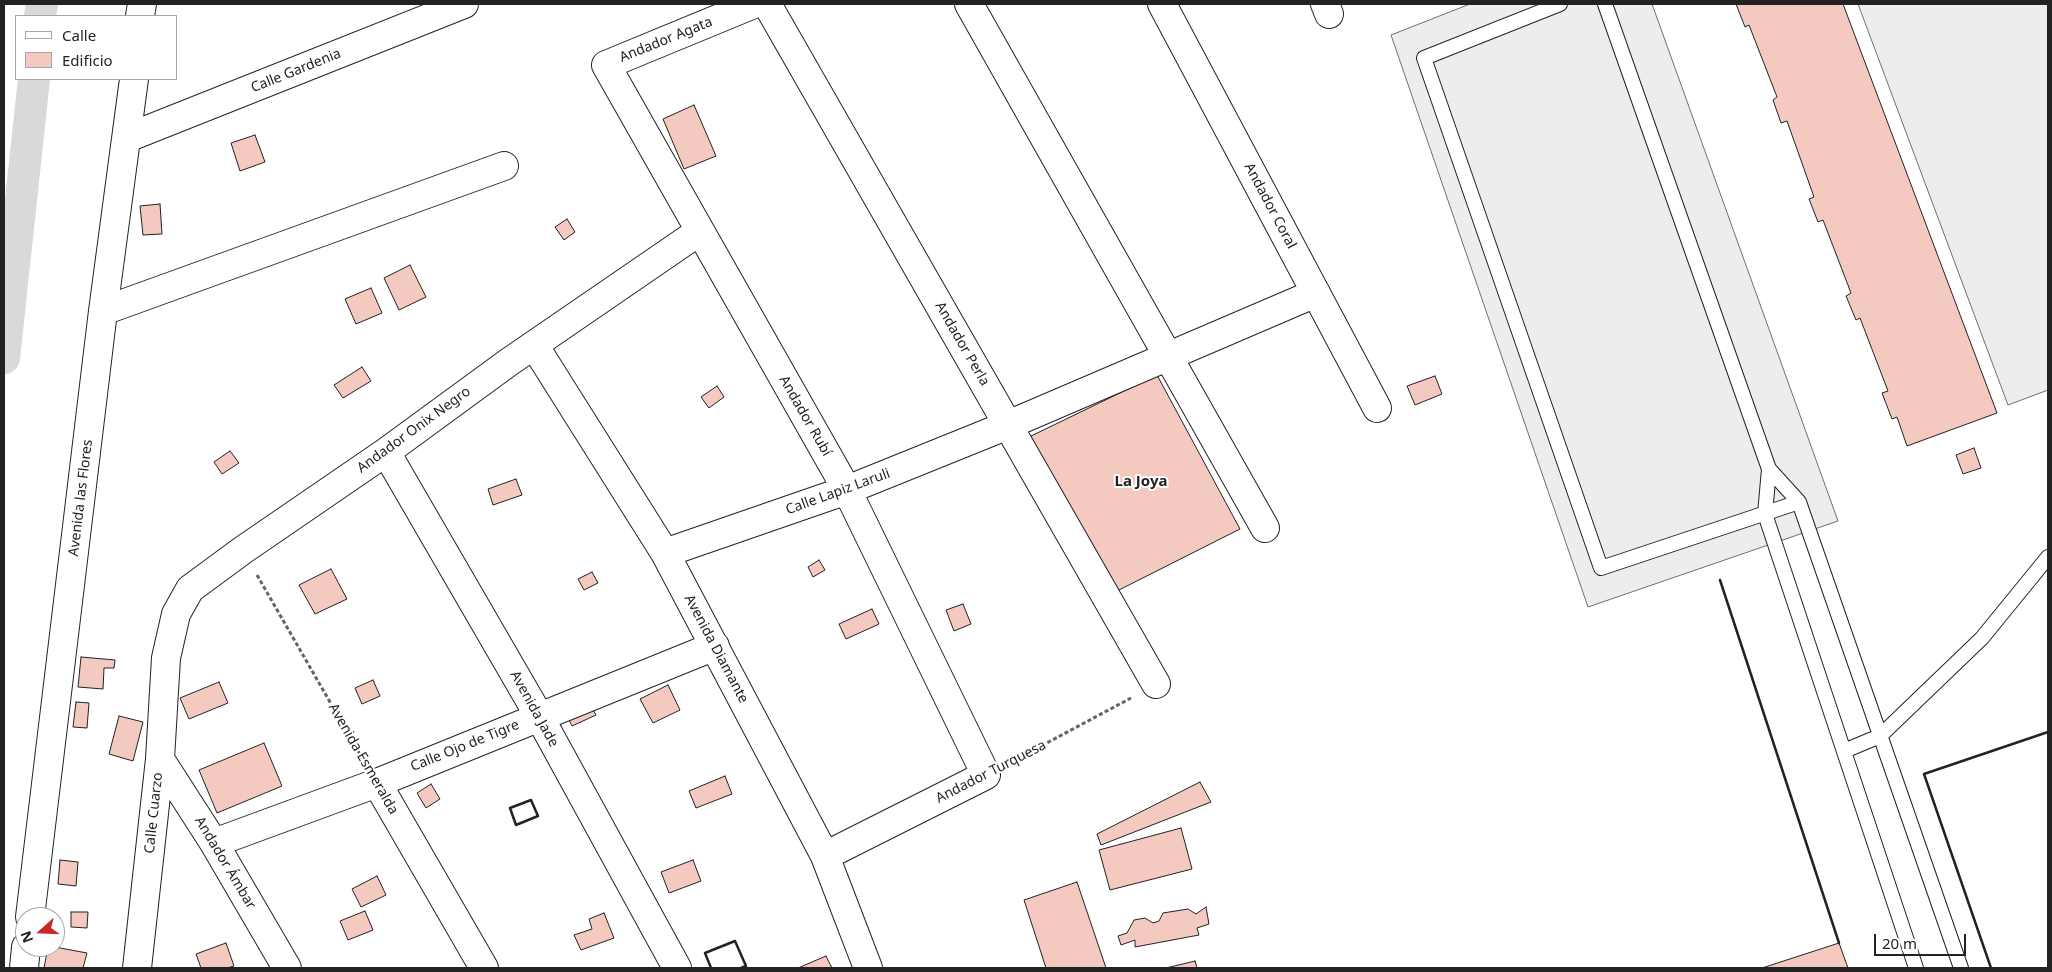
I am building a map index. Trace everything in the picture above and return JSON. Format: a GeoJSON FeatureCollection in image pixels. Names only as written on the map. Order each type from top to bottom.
{"type":"FeatureCollection","features":[{"type":"Feature","properties":{"kind":"street","name":"Calle Gardenia"},"geometry":{"type":"LineString","coordinates":[[128,138],[464,4]]}},
{"type":"Feature","properties":{"kind":"street","name":"Andador Agata"},"geometry":{"type":"LineString","coordinates":[[606,65],[754,4]]}},
{"type":"Feature","properties":{"kind":"street","name":"Andador Perla"},"geometry":{"type":"LineString","coordinates":[[768,4],[1156,684]]}},
{"type":"Feature","properties":{"kind":"street"},"geometry":{"type":"LineString","coordinates":[[969,4],[1265,528]]}},
{"type":"Feature","properties":{"kind":"street","name":"Andador Coral"},"geometry":{"type":"LineString","coordinates":[[1162,4],[1377,408]]}},
{"type":"Feature","properties":{"kind":"street","name":"Andador Rubí"},"geometry":{"type":"LineString","coordinates":[[606,65],[847,490],[986,775]]}},
{"type":"Feature","properties":{"kind":"street","name":"Avenida las Flores"},"geometry":{"type":"LineString","coordinates":[[31,907],[103,311],[128,138],[134,80]]}},
{"type":"Feature","properties":{"kind":"street"},"geometry":{"type":"LineString","coordinates":[[103,311],[504,166]]}},
{"type":"Feature","properties":{"kind":"street","name":"Andador Onix Negro"},"geometry":{"type":"LineString","coordinates":[[166,658],[176,614],[190,589],[242,550],[386,452],[534,345],[700,231]]}},
{"type":"Feature","properties":{"kind":"street","name":"Calle Lapiz Laruli"},"geometry":{"type":"LineString","coordinates":[[666,553],[847,490],[1008,426],[1316,293]]}},
{"type":"Feature","properties":{"kind":"street","name":"Avenida Diamante"},"geometry":{"type":"LineString","coordinates":[[534,345],[666,553],[824,856],[868,968]]}},
{"type":"Feature","properties":{"kind":"street","name":"Avenida Jade"},"geometry":{"type":"LineString","coordinates":[[386,452],[539,716],[677,968]]}},
{"type":"Feature","properties":{"kind":"street","name":"Calle Ojo de Tigre"},"geometry":{"type":"LineString","coordinates":[[214,842],[376,783],[715,646]]}},
{"type":"Feature","properties":{"kind":"street","name":"Calle Cuarzo"},"geometry":{"type":"LineString","coordinates":[[137,968],[160,760],[166,658]]}},
{"type":"Feature","properties":{"kind":"street","name":"Andador Ámbar"},"geometry":{"type":"LineString","coordinates":[[160,760],[214,842],[287,968]]}},
{"type":"Feature","properties":{"kind":"street","name":"Andador Turquesa"},"geometry":{"type":"LineString","coordinates":[[824,856],[986,775]]}},
{"type":"Feature","properties":{"kind":"street","name":"Avenida Esmeralda"},"geometry":{"type":"LineString","coordinates":[[376,783],[484,968]]}},
{"type":"Feature","properties":{"kind":"lane"},"geometry":{"type":"LineString","coordinates":[[1560,4],[1424,58],[1601,568],[1799,502]]}},
{"type":"Feature","properties":{"kind":"lane"},"geometry":{"type":"LineString","coordinates":[[1605,4],[1769,469],[1799,502],[1961,968]]}},
{"type":"Feature","properties":{"kind":"lane"},"geometry":{"type":"LineString","coordinates":[[1769,469],[1765,514],[1916,968]]}},
{"type":"Feature","properties":{"kind":"lane"},"geometry":{"type":"LineString","coordinates":[[1844,751],[1880,736],[1982,638],[2048,557]]}},
{"type":"Feature","properties":{"kind":"path","name":"Avenida Esmeralda"},"geometry":{"type":"LineString","coordinates":[[242,550],[376,783]]}},
{"type":"Feature","properties":{"kind":"path","name":"Andador Turquesa"},"geometry":{"type":"LineString","coordinates":[[986,775],[1156,684]]}},
{"type":"Feature","properties":{"kind":"shaded area"},"geometry":{"type":"Polygon","coordinates":[[[1470,4],[1652,4],[1838,521],[1588,607],[1391,35],[1470,4]]]}},
{"type":"Feature","properties":{"kind":"shaded area"},"geometry":{"type":"Polygon","coordinates":[[[1858,4],[2048,4],[2048,390],[2008,405],[1858,4]]]}},
{"type":"Feature","properties":{"kind":"building"},"geometry":{"type":"Polygon","coordinates":[[[1736,4],[1843,4],[1997,413],[1907,446],[1897,417],[1892,419],[1882,393],[1888,391],[1860,318],[1856,320],[1846,296],[1851,293],[1823,220],[1818,222],[1809,199],[1814,197],[1787,121],[1781,123],[1773,100],[1777,97],[1749,25],[1745,27],[1736,4]]]}},
{"type":"Feature","properties":{"kind":"building"},"geometry":{"type":"Polygon","coordinates":[[[694,105],[716,156],[684,169],[663,119],[694,105]]]}},
{"type":"Feature","properties":{"kind":"building"},"geometry":{"type":"Polygon","coordinates":[[[255,135],[265,162],[240,171],[231,143],[255,135]]]}},
{"type":"Feature","properties":{"kind":"building"},"geometry":{"type":"Polygon","coordinates":[[[160,204],[162,234],[143,235],[140,206],[160,204]]]}},
{"type":"Feature","properties":{"kind":"building"},"geometry":{"type":"Polygon","coordinates":[[[567,219],[575,232],[564,240],[555,227],[567,219]]]}},
{"type":"Feature","properties":{"kind":"building"},"geometry":{"type":"Polygon","coordinates":[[[410,265],[426,297],[399,310],[384,278],[410,265]]]}},
{"type":"Feature","properties":{"kind":"building"},"geometry":{"type":"Polygon","coordinates":[[[371,288],[382,313],[356,324],[345,299],[371,288]]]}},
{"type":"Feature","properties":{"kind":"building"},"geometry":{"type":"Polygon","coordinates":[[[362,367],[371,381],[343,398],[334,385],[362,367]]]}},
{"type":"Feature","properties":{"kind":"building"},"geometry":{"type":"Polygon","coordinates":[[[1157,375],[1240,529],[1115,592],[1029,437],[1157,375]]]}},
{"type":"Feature","properties":{"kind":"building"},"geometry":{"type":"Polygon","coordinates":[[[1435,376],[1442,394],[1415,405],[1407,386],[1435,376]]]}},
{"type":"Feature","properties":{"kind":"building"},"geometry":{"type":"Polygon","coordinates":[[[717,386],[724,397],[709,408],[701,397],[717,386]]]}},
{"type":"Feature","properties":{"kind":"building"},"geometry":{"type":"Polygon","coordinates":[[[1974,448],[1981,468],[1963,474],[1956,455],[1974,448]]]}},
{"type":"Feature","properties":{"kind":"building"},"geometry":{"type":"Polygon","coordinates":[[[230,451],[239,463],[222,474],[214,462],[230,451]]]}},
{"type":"Feature","properties":{"kind":"building"},"geometry":{"type":"Polygon","coordinates":[[[516,479],[522,495],[493,505],[488,489],[516,479]]]}},
{"type":"Feature","properties":{"kind":"building"},"geometry":{"type":"Polygon","coordinates":[[[819,560],[825,570],[813,577],[808,567],[819,560]]]}},
{"type":"Feature","properties":{"kind":"building"},"geometry":{"type":"Polygon","coordinates":[[[331,569],[347,599],[315,614],[299,585],[331,569]]]}},
{"type":"Feature","properties":{"kind":"building"},"geometry":{"type":"Polygon","coordinates":[[[592,572],[598,583],[584,590],[578,579],[592,572]]]}},
{"type":"Feature","properties":{"kind":"building"},"geometry":{"type":"Polygon","coordinates":[[[963,604],[971,624],[954,631],[946,610],[963,604]]]}},
{"type":"Feature","properties":{"kind":"building"},"geometry":{"type":"Polygon","coordinates":[[[872,609],[879,624],[846,639],[839,624],[872,609]]]}},
{"type":"Feature","properties":{"kind":"building"},"geometry":{"type":"Polygon","coordinates":[[[81,657],[115,660],[114,668],[104,668],[103,689],[78,687],[81,657]]]}},
{"type":"Feature","properties":{"kind":"building"},"geometry":{"type":"Polygon","coordinates":[[[373,680],[380,696],[362,704],[355,688],[373,680]]]}},
{"type":"Feature","properties":{"kind":"building"},"geometry":{"type":"Polygon","coordinates":[[[219,682],[228,703],[189,719],[180,698],[219,682]]]}},
{"type":"Feature","properties":{"kind":"building"},"geometry":{"type":"Polygon","coordinates":[[[668,685],[680,710],[653,723],[640,699],[668,685]]]}},
{"type":"Feature","properties":{"kind":"building"},"geometry":{"type":"Polygon","coordinates":[[[588,700],[596,715],[572,726],[565,712],[588,700]]]}},
{"type":"Feature","properties":{"kind":"building"},"geometry":{"type":"Polygon","coordinates":[[[76,702],[89,703],[87,728],[73,727],[76,702]]]}},
{"type":"Feature","properties":{"kind":"building"},"geometry":{"type":"Polygon","coordinates":[[[119,716],[143,722],[133,761],[109,754],[119,716]]]}},
{"type":"Feature","properties":{"kind":"building"},"geometry":{"type":"Polygon","coordinates":[[[264,743],[282,786],[217,813],[199,770],[264,743]]]}},
{"type":"Feature","properties":{"kind":"building"},"geometry":{"type":"Polygon","coordinates":[[[725,776],[732,794],[696,808],[689,791],[725,776]]]}},
{"type":"Feature","properties":{"kind":"building"},"geometry":{"type":"Polygon","coordinates":[[[1200,782],[1211,802],[1101,845],[1097,834],[1200,782]]]}},
{"type":"Feature","properties":{"kind":"building"},"geometry":{"type":"Polygon","coordinates":[[[431,784],[440,799],[426,808],[417,793],[431,784]]]}},
{"type":"Feature","properties":{"kind":"building"},"geometry":{"type":"Polygon","coordinates":[[[1181,828],[1192,869],[1110,890],[1099,850],[1181,828]]]}},
{"type":"Feature","properties":{"kind":"building"},"geometry":{"type":"Polygon","coordinates":[[[60,860],[78,862],[76,886],[58,884],[60,860]]]}},
{"type":"Feature","properties":{"kind":"building"},"geometry":{"type":"Polygon","coordinates":[[[693,860],[701,881],[669,893],[661,872],[693,860]]]}},
{"type":"Feature","properties":{"kind":"building"},"geometry":{"type":"Polygon","coordinates":[[[377,876],[386,895],[361,907],[352,889],[377,876]]]}},
{"type":"Feature","properties":{"kind":"building"},"geometry":{"type":"Polygon","coordinates":[[[1077,882],[1106,968],[1046,968],[1024,900],[1077,882]]]}},
{"type":"Feature","properties":{"kind":"building"},"geometry":{"type":"Polygon","coordinates":[[[1206,907],[1209,924],[1197,928],[1199,935],[1135,947],[1135,940],[1121,945],[1118,936],[1127,933],[1134,920],[1145,918],[1153,923],[1159,921],[1163,913],[1188,909],[1196,914],[1206,907]]]}},
{"type":"Feature","properties":{"kind":"building"},"geometry":{"type":"Polygon","coordinates":[[[365,911],[373,930],[348,940],[340,921],[365,911]]]}},
{"type":"Feature","properties":{"kind":"building"},"geometry":{"type":"Polygon","coordinates":[[[71,912],[88,912],[87,928],[71,927],[71,912]]]}},
{"type":"Feature","properties":{"kind":"building"},"geometry":{"type":"Polygon","coordinates":[[[604,913],[614,938],[581,950],[574,935],[592,929],[589,919],[604,913]]]}},
{"type":"Feature","properties":{"kind":"building"},"geometry":{"type":"Polygon","coordinates":[[[226,943],[234,966],[227,968],[201,968],[196,954],[226,943]]]}},
{"type":"Feature","properties":{"kind":"building"},"geometry":{"type":"Polygon","coordinates":[[[1839,943],[1848,968],[1762,968],[1839,943]]]}},
{"type":"Feature","properties":{"kind":"building"},"geometry":{"type":"Polygon","coordinates":[[[65,949],[87,953],[83,968],[44,968],[46,957],[65,957],[65,949]]]}},
{"type":"Feature","properties":{"kind":"building"},"geometry":{"type":"Polygon","coordinates":[[[826,956],[832,968],[798,968],[826,956]]]}},
{"type":"Feature","properties":{"kind":"building"},"geometry":{"type":"Polygon","coordinates":[[[1195,961],[1197,968],[1166,968],[1195,961]]]}},
{"type":"Feature","properties":{"kind":"waterway"},"geometry":{"type":"LineString","coordinates":[[40,15],[42,4]]}},
{"type":"Feature","properties":{"kind":"waterway"},"geometry":{"type":"LineString","coordinates":[[4,358],[34,80]]}},
{"type":"Feature","properties":{"kind":"wall"},"geometry":{"type":"LineString","coordinates":[[1720,580],[1839,943]]}},
{"type":"Feature","properties":{"kind":"wall"},"geometry":{"type":"LineString","coordinates":[[1991,968],[1924,774],[2048,732]]}},
{"type":"Feature","properties":{"kind":"wall"},"geometry":{"type":"LineString","coordinates":[[531,800],[538,816],[516,825],[510,808],[531,800]]}},
{"type":"Feature","properties":{"kind":"wall"},"geometry":{"type":"LineString","coordinates":[[711,968],[705,953],[735,941],[746,966],[741,968]]}},
{"type":"Feature","properties":{"kind":"district","name":"La Joya"},"geometry":{"type":"Point","coordinates":[1141,482]}}]}
